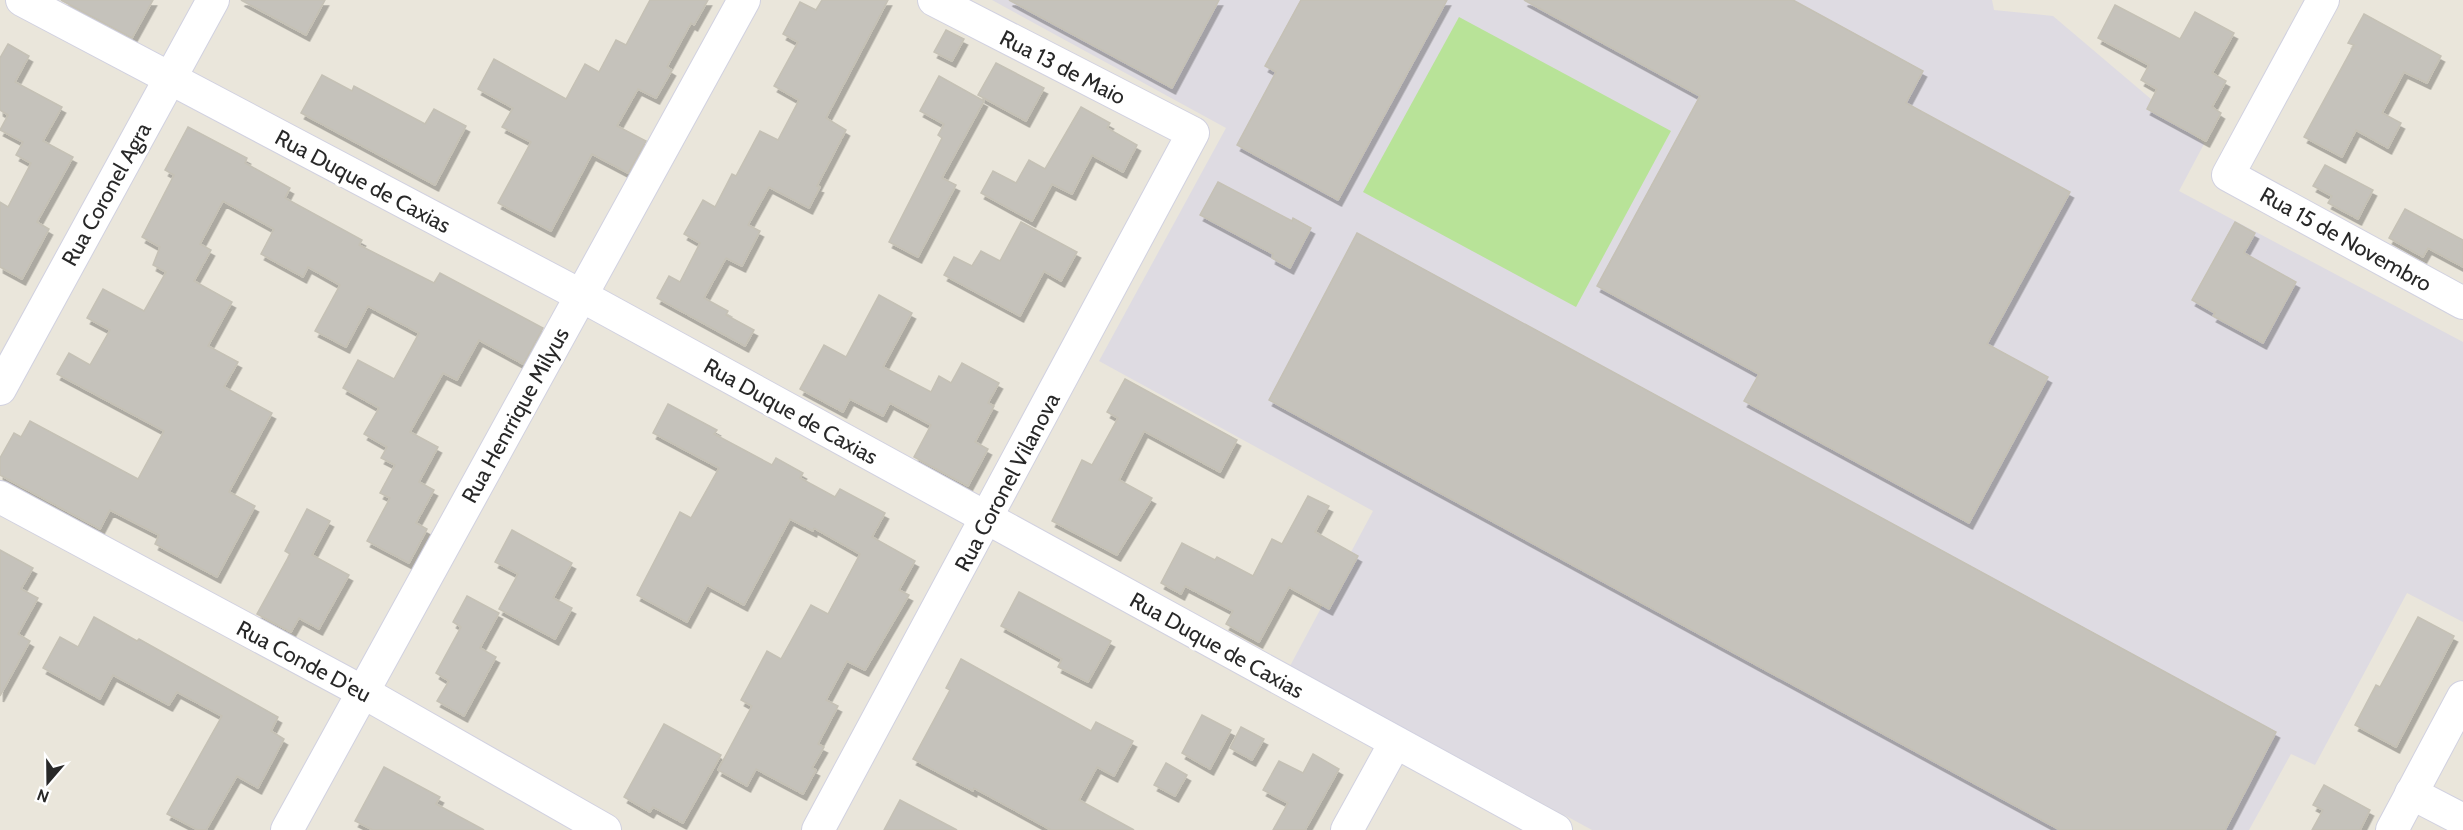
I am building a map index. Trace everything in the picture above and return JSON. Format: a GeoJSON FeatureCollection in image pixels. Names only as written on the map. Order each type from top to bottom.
{"type":"FeatureCollection","features":[{"type":"Feature","properties":{"kind":"street","name":"Rua Duque de Caxias"},"geometry":{"type":"LineString","coordinates":[[21,0],[580,295],[1556,830]]}},
{"type":"Feature","properties":{"kind":"street","name":"Rua Coronel Agra"},"geometry":{"type":"LineString","coordinates":[[0,389],[213,0]]}},
{"type":"Feature","properties":{"kind":"street","name":"Rua Henrrique Milyus"},"geometry":{"type":"LineString","coordinates":[[287,830],[744,0]]}},
{"type":"Feature","properties":{"kind":"street","name":"Rua 13 de Maio"},"geometry":{"type":"LineString","coordinates":[[934,0],[1193,134]]}},
{"type":"Feature","properties":{"kind":"street","name":"Rua 15 de Novembro"},"geometry":{"type":"LineString","coordinates":[[2323,0],[2228,175],[2463,303]]}},
{"type":"Feature","properties":{"kind":"street","name":"Rua Coronel Vilanova"},"geometry":{"type":"LineString","coordinates":[[818,830],[1193,134]]}},
{"type":"Feature","properties":{"kind":"street","name":"Rua Conde D'eu"},"geometry":{"type":"LineString","coordinates":[[0,497],[363,693],[605,830]]}},
{"type":"Feature","properties":{"kind":"street"},"geometry":{"type":"LineString","coordinates":[[2392,830],[2463,697]]}},
{"type":"Feature","properties":{"kind":"street"},"geometry":{"type":"LineString","coordinates":[[1347,830],[1395,743]]}},
{"type":"Feature","properties":{"kind":"street"},"geometry":{"type":"LineString","coordinates":[[2411,793],[2463,820]]}},
{"type":"Feature","properties":{"kind":"shaded area"},"geometry":{"type":"Polygon","coordinates":[[[992,0],[1992,0],[1994,10],[2053,16],[2204,144],[2179,191],[2463,342],[2463,622],[2407,593],[2315,765],[2291,754],[2249,830],[1592,830],[1290,666],[1373,511],[1099,361],[1226,128],[992,0]]]}},
{"type":"Feature","properties":{"kind":"green space"},"geometry":{"type":"Polygon","coordinates":[[[1459,17],[1671,131],[1576,307],[1363,192],[1459,17]]]}},
{"type":"Feature","properties":{"kind":"building"},"geometry":{"type":"Polygon","coordinates":[[[61,0],[153,0],[132,38],[61,0]]]}},
{"type":"Feature","properties":{"kind":"building"},"geometry":{"type":"Polygon","coordinates":[[[241,0],[325,0],[306,35],[241,0]]]}},
{"type":"Feature","properties":{"kind":"building"},"geometry":{"type":"Polygon","coordinates":[[[650,0],[708,0],[694,25],[691,23],[667,67],[672,70],[656,98],[638,89],[617,126],[646,141],[628,173],[592,154],[551,231],[498,203],[531,142],[502,127],[513,108],[478,89],[494,59],[566,99],[585,64],[599,72],[616,40],[626,45],[650,0]]]}},
{"type":"Feature","properties":{"kind":"building"},"geometry":{"type":"Polygon","coordinates":[[[822,0],[888,0],[826,118],[846,130],[817,186],[820,187],[809,208],[769,187],[748,225],[760,231],[742,266],[726,258],[704,298],[728,311],[726,315],[754,330],[745,346],[657,298],[669,276],[680,282],[700,243],[684,234],[703,200],[715,207],[732,174],[736,176],[760,131],[778,140],[799,100],[774,86],[798,42],[783,34],[800,2],[816,10],[822,0]]]}},
{"type":"Feature","properties":{"kind":"building"},"geometry":{"type":"Polygon","coordinates":[[[1009,0],[1219,0],[1172,88],[1009,0]]]}},
{"type":"Feature","properties":{"kind":"building"},"geometry":{"type":"Polygon","coordinates":[[[1301,0],[1447,0],[1338,200],[1237,145],[1276,72],[1265,66],[1301,0]]]}},
{"type":"Feature","properties":{"kind":"building"},"geometry":{"type":"Polygon","coordinates":[[[1524,0],[1793,0],[1923,71],[1906,103],[2070,192],[1987,344],[2048,377],[1969,523],[1744,401],[1759,374],[1597,286],[1700,96],[1524,0]]]}},
{"type":"Feature","properties":{"kind":"building"},"geometry":{"type":"Polygon","coordinates":[[[2115,5],[2180,39],[2195,12],[2234,33],[2212,73],[2226,81],[2212,107],[2221,113],[2206,141],[2147,109],[2157,89],[2141,80],[2149,65],[2098,38],[2115,5]]]}},
{"type":"Feature","properties":{"kind":"building"},"geometry":{"type":"Polygon","coordinates":[[[2364,14],[2441,56],[2427,83],[2404,72],[2382,113],[2401,123],[2388,148],[2356,130],[2342,157],[2304,137],[2354,45],[2348,43],[2364,14]]]}},
{"type":"Feature","properties":{"kind":"building"},"geometry":{"type":"Polygon","coordinates":[[[946,30],[964,39],[952,61],[934,52],[946,30]]]}},
{"type":"Feature","properties":{"kind":"building"},"geometry":{"type":"Polygon","coordinates":[[[8,44],[29,56],[15,82],[62,107],[43,141],[73,157],[37,222],[49,229],[22,279],[0,267],[0,202],[8,207],[31,163],[16,155],[23,142],[0,130],[8,115],[0,110],[0,58],[8,44]]]}},
{"type":"Feature","properties":{"kind":"building"},"geometry":{"type":"Polygon","coordinates":[[[996,63],[1044,88],[1026,121],[978,95],[996,63]]]}},
{"type":"Feature","properties":{"kind":"building"},"geometry":{"type":"Polygon","coordinates":[[[322,75],[352,91],[354,86],[425,124],[434,109],[466,126],[435,185],[301,113],[322,75]]]}},
{"type":"Feature","properties":{"kind":"building"},"geometry":{"type":"Polygon","coordinates":[[[939,76],[984,101],[942,178],[956,185],[918,257],[889,242],[942,138],[938,135],[944,124],[920,111],[939,76]]]}},
{"type":"Feature","properties":{"kind":"building"},"geometry":{"type":"Polygon","coordinates":[[[1081,107],[1110,123],[1107,128],[1137,145],[1123,172],[1092,155],[1072,194],[1052,184],[1032,221],[981,193],[993,171],[1016,183],[1029,160],[1045,169],[1081,107]]]}},
{"type":"Feature","properties":{"kind":"building"},"geometry":{"type":"Polygon","coordinates":[[[188,127],[247,158],[245,163],[290,188],[285,198],[362,240],[359,245],[434,283],[440,273],[543,328],[523,364],[479,340],[457,380],[443,373],[410,432],[438,447],[419,482],[434,490],[416,523],[427,529],[409,563],[367,541],[390,498],[380,493],[395,465],[381,458],[387,447],[364,434],[379,408],[343,388],[358,360],[394,379],[419,333],[368,306],[346,347],[315,331],[340,285],[308,267],[303,277],[261,254],[274,229],[223,201],[200,244],[211,250],[194,281],[232,302],[208,346],[238,362],[224,387],[272,413],[229,492],[255,506],[217,577],[155,544],[159,535],[110,510],[100,529],[0,475],[0,458],[14,433],[21,437],[30,421],[138,479],[164,431],[57,374],[69,353],[90,365],[110,330],[87,318],[103,289],[144,311],[166,272],[153,265],[160,247],[142,237],[174,175],[165,170],[188,127]]]}},
{"type":"Feature","properties":{"kind":"building"},"geometry":{"type":"Polygon","coordinates":[[[2325,165],[2373,190],[2358,219],[2328,203],[2332,196],[2313,186],[2325,165]]]}},
{"type":"Feature","properties":{"kind":"building"},"geometry":{"type":"Polygon","coordinates":[[[1218,182],[1292,221],[1293,218],[1311,228],[1290,268],[1272,258],[1273,254],[1200,215],[1218,182]]]}},
{"type":"Feature","properties":{"kind":"building"},"geometry":{"type":"Polygon","coordinates":[[[2405,209],[2463,240],[2463,267],[2428,248],[2423,257],[2389,238],[2405,209]]]}},
{"type":"Feature","properties":{"kind":"building"},"geometry":{"type":"Polygon","coordinates":[[[1021,222],[1077,252],[1061,281],[1044,271],[1020,316],[944,275],[954,257],[972,266],[981,251],[1000,261],[1021,222]]]}},
{"type":"Feature","properties":{"kind":"building"},"geometry":{"type":"Polygon","coordinates":[[[2235,222],[2255,233],[2244,253],[2296,282],[2263,343],[2213,316],[2215,313],[2192,300],[2235,222]]]}},
{"type":"Feature","properties":{"kind":"building"},"geometry":{"type":"Polygon","coordinates":[[[1357,233],[2276,732],[2225,830],[2060,830],[1269,400],[1357,233]]]}},
{"type":"Feature","properties":{"kind":"building"},"geometry":{"type":"Polygon","coordinates":[[[879,295],[912,313],[883,367],[931,392],[939,376],[951,383],[962,363],[999,383],[988,403],[994,406],[975,442],[988,449],[968,486],[914,457],[931,425],[890,403],[883,416],[850,399],[843,412],[800,389],[824,345],[846,357],[879,295]]]}},
{"type":"Feature","properties":{"kind":"building"},"geometry":{"type":"Polygon","coordinates":[[[1125,379],[1237,440],[1220,472],[1144,431],[1119,480],[1152,498],[1117,555],[1052,521],[1082,460],[1092,465],[1118,418],[1107,412],[1125,379]]]}},
{"type":"Feature","properties":{"kind":"building"},"geometry":{"type":"Polygon","coordinates":[[[668,404],[717,430],[714,434],[772,465],[776,458],[803,473],[800,478],[835,497],[840,489],[885,513],[872,537],[915,561],[899,590],[909,595],[865,670],[847,661],[826,700],[838,706],[818,744],[824,747],[812,768],[816,770],[803,794],[756,769],[747,786],[718,770],[752,706],[741,700],[767,651],[781,659],[811,605],[828,614],[860,554],[814,528],[813,531],[790,519],[744,605],[707,585],[687,622],[637,595],[680,512],[691,518],[719,468],[653,433],[668,404]]]}},
{"type":"Feature","properties":{"kind":"building"},"geometry":{"type":"Polygon","coordinates":[[[1308,496],[1329,506],[1315,532],[1358,556],[1329,609],[1289,587],[1259,642],[1226,624],[1233,611],[1185,586],[1181,594],[1161,583],[1182,543],[1215,560],[1217,557],[1253,576],[1272,539],[1282,544],[1308,496]]]}},
{"type":"Feature","properties":{"kind":"building"},"geometry":{"type":"Polygon","coordinates":[[[307,509],[330,521],[312,555],[349,575],[319,629],[299,618],[291,632],[257,614],[290,554],[285,551],[307,509]]]}},
{"type":"Feature","properties":{"kind":"building"},"geometry":{"type":"Polygon","coordinates":[[[512,530],[572,563],[553,598],[572,608],[555,639],[499,609],[518,574],[495,562],[512,530]]]}},
{"type":"Feature","properties":{"kind":"building"},"geometry":{"type":"Polygon","coordinates":[[[0,550],[33,568],[21,589],[38,598],[18,634],[30,641],[0,696],[0,550]]]}},
{"type":"Feature","properties":{"kind":"building"},"geometry":{"type":"Polygon","coordinates":[[[1019,592],[1111,641],[1088,682],[1058,667],[1062,659],[1001,626],[1019,592]]]}},
{"type":"Feature","properties":{"kind":"building"},"geometry":{"type":"Polygon","coordinates":[[[467,596],[499,613],[480,648],[496,657],[464,716],[437,701],[449,681],[436,673],[461,627],[453,622],[467,596]]]}},
{"type":"Feature","properties":{"kind":"building"},"geometry":{"type":"Polygon","coordinates":[[[94,617],[137,641],[139,639],[278,717],[271,731],[284,739],[258,788],[237,776],[206,830],[198,830],[167,814],[222,716],[177,692],[169,705],[113,675],[100,699],[43,668],[60,637],[78,647],[94,617]]]}},
{"type":"Feature","properties":{"kind":"building"},"geometry":{"type":"Polygon","coordinates":[[[2418,617],[2454,636],[2396,747],[2355,725],[2376,685],[2380,687],[2418,617]]]}},
{"type":"Feature","properties":{"kind":"building"},"geometry":{"type":"Polygon","coordinates":[[[961,659],[1091,731],[1096,722],[1133,741],[1114,776],[1097,767],[1079,800],[1134,830],[1051,830],[974,788],[973,791],[913,759],[950,690],[946,688],[961,659]]]}},
{"type":"Feature","properties":{"kind":"building"},"geometry":{"type":"Polygon","coordinates":[[[1202,715],[1231,730],[1210,769],[1182,753],[1202,715]]]}},
{"type":"Feature","properties":{"kind":"building"},"geometry":{"type":"Polygon","coordinates":[[[664,724],[721,755],[683,823],[653,807],[650,812],[624,797],[664,724]]]}},
{"type":"Feature","properties":{"kind":"building"},"geometry":{"type":"Polygon","coordinates":[[[1241,727],[1264,739],[1252,760],[1230,748],[1241,727]]]}},
{"type":"Feature","properties":{"kind":"building"},"geometry":{"type":"Polygon","coordinates":[[[1313,754],[1339,769],[1305,830],[1273,830],[1288,803],[1263,790],[1279,761],[1303,773],[1313,754]]]}},
{"type":"Feature","properties":{"kind":"building"},"geometry":{"type":"Polygon","coordinates":[[[1166,763],[1187,775],[1175,796],[1154,785],[1166,763]]]}},
{"type":"Feature","properties":{"kind":"building"},"geometry":{"type":"Polygon","coordinates":[[[384,767],[440,797],[436,804],[484,830],[373,830],[355,821],[384,767]]]}},
{"type":"Feature","properties":{"kind":"building"},"geometry":{"type":"Polygon","coordinates":[[[2324,785],[2370,810],[2360,830],[2312,830],[2323,810],[2313,805],[2324,785]]]}},
{"type":"Feature","properties":{"kind":"building"},"geometry":{"type":"Polygon","coordinates":[[[900,800],[957,830],[884,830],[900,800]]]}}]}
